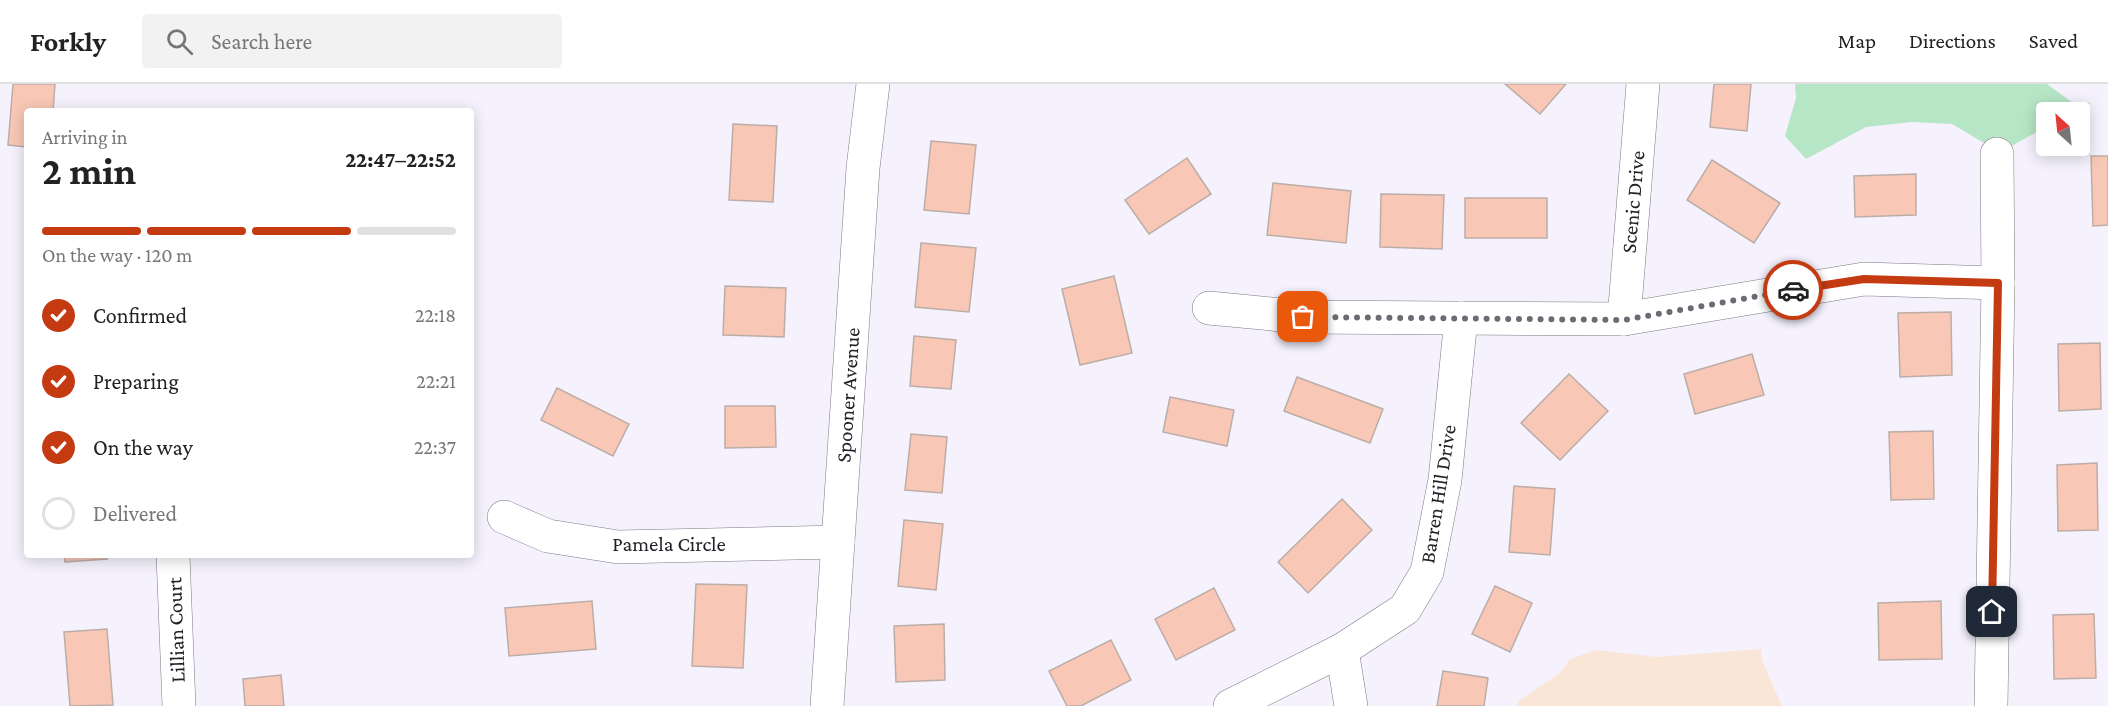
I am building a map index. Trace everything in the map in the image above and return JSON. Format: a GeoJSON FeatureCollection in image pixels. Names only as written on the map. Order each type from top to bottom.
{"type":"FeatureCollection","features":[{"type":"Feature","properties":{"kind":"street","name":"Spooner Avenue"},"geometry":{"type":"LineString","coordinates":[[827,706],[863,168],[873,84]]}},
{"type":"Feature","properties":{"kind":"street","name":"Scenic Drive"},"geometry":{"type":"LineString","coordinates":[[1624,320],[1643,84]]}},
{"type":"Feature","properties":{"kind":"street"},"geometry":{"type":"LineString","coordinates":[[1991,706],[1998,283],[1997,154]]}},
{"type":"Feature","properties":{"kind":"street"},"geometry":{"type":"LineString","coordinates":[[1209,308],[1303,317],[1624,320],[1864,279],[1998,283]]}},
{"type":"Feature","properties":{"kind":"street","name":"Barren Hill Drive"},"geometry":{"type":"LineString","coordinates":[[1230,706],[1342,650],[1405,609],[1426,572],[1445,480],[1461,318]]}},
{"type":"Feature","properties":{"kind":"street","name":"Pamela Circle"},"geometry":{"type":"LineString","coordinates":[[504,517],[548,536],[618,547],[838,542]]}},
{"type":"Feature","properties":{"kind":"street","name":"Lillian Court"},"geometry":{"type":"LineString","coordinates":[[173,558],[179,706]]}},
{"type":"Feature","properties":{"kind":"street"},"geometry":{"type":"LineString","coordinates":[[1342,650],[1351,706]]}},
{"type":"Feature","properties":{"kind":"shaded area"},"geometry":{"type":"Polygon","coordinates":[[[1761,649],[1762,660],[1782,706],[1517,706],[1518,701],[1559,674],[1570,659],[1596,650],[1657,657],[1761,649]]]}},
{"type":"Feature","properties":{"kind":"green space"},"geometry":{"type":"Polygon","coordinates":[[[1795,84],[2047,84],[2072,102],[2036,102],[2036,133],[1997,154],[1994,149],[1952,124],[1912,122],[1866,127],[1806,159],[1785,136],[1796,98],[1795,84]]]}},
{"type":"Feature","properties":{"kind":"building"},"geometry":{"type":"Polygon","coordinates":[[[13,84],[55,84],[53,108],[24,108],[24,147],[8,145],[13,84]]]}},
{"type":"Feature","properties":{"kind":"building"},"geometry":{"type":"Polygon","coordinates":[[[1505,84],[1566,84],[1540,114],[1505,84]]]}},
{"type":"Feature","properties":{"kind":"building"},"geometry":{"type":"Polygon","coordinates":[[[1714,84],[1751,84],[1747,131],[1710,127],[1714,84]]]}},
{"type":"Feature","properties":{"kind":"building"},"geometry":{"type":"Polygon","coordinates":[[[733,124],[777,126],[773,202],[729,200],[733,124]]]}},
{"type":"Feature","properties":{"kind":"building"},"geometry":{"type":"Polygon","coordinates":[[[931,141],[976,145],[969,214],[924,210],[931,141]]]}},
{"type":"Feature","properties":{"kind":"building"},"geometry":{"type":"Polygon","coordinates":[[[2091,156],[2108,156],[2108,225],[2093,226],[2091,156]]]}},
{"type":"Feature","properties":{"kind":"building"},"geometry":{"type":"Polygon","coordinates":[[[1187,158],[1211,194],[1149,234],[1125,200],[1187,158]]]}},
{"type":"Feature","properties":{"kind":"building"},"geometry":{"type":"Polygon","coordinates":[[[1712,160],[1780,203],[1754,243],[1687,200],[1712,160]]]}},
{"type":"Feature","properties":{"kind":"building"},"geometry":{"type":"Polygon","coordinates":[[[1916,174],[1916,215],[1855,217],[1854,176],[1916,174]]]}},
{"type":"Feature","properties":{"kind":"building"},"geometry":{"type":"Polygon","coordinates":[[[1273,183],[1351,191],[1346,243],[1267,235],[1273,183]]]}},
{"type":"Feature","properties":{"kind":"building"},"geometry":{"type":"Polygon","coordinates":[[[1381,194],[1444,195],[1442,249],[1380,247],[1381,194]]]}},
{"type":"Feature","properties":{"kind":"building"},"geometry":{"type":"Polygon","coordinates":[[[1465,198],[1547,198],[1547,238],[1465,238],[1465,198]]]}},
{"type":"Feature","properties":{"kind":"building"},"geometry":{"type":"Polygon","coordinates":[[[921,243],[976,248],[969,312],[915,307],[921,243]]]}},
{"type":"Feature","properties":{"kind":"building"},"geometry":{"type":"Polygon","coordinates":[[[1114,276],[1132,353],[1080,365],[1062,289],[1114,276]]]}},
{"type":"Feature","properties":{"kind":"building"},"geometry":{"type":"Polygon","coordinates":[[[725,286],[786,288],[784,337],[723,335],[725,286]]]}},
{"type":"Feature","properties":{"kind":"building"},"geometry":{"type":"Polygon","coordinates":[[[1951,312],[1952,375],[1900,377],[1898,313],[1951,312]]]}},
{"type":"Feature","properties":{"kind":"building"},"geometry":{"type":"Polygon","coordinates":[[[914,336],[956,340],[951,389],[910,386],[914,336]]]}},
{"type":"Feature","properties":{"kind":"building"},"geometry":{"type":"Polygon","coordinates":[[[2100,343],[2101,409],[2059,411],[2058,344],[2100,343]]]}},
{"type":"Feature","properties":{"kind":"building"},"geometry":{"type":"Polygon","coordinates":[[[1752,354],[1764,395],[1695,414],[1684,374],[1752,354]]]}},
{"type":"Feature","properties":{"kind":"building"},"geometry":{"type":"Polygon","coordinates":[[[1569,374],[1608,411],[1560,460],[1521,423],[1569,374]]]}},
{"type":"Feature","properties":{"kind":"building"},"geometry":{"type":"Polygon","coordinates":[[[1297,377],[1383,409],[1370,443],[1284,411],[1297,377]]]}},
{"type":"Feature","properties":{"kind":"building"},"geometry":{"type":"Polygon","coordinates":[[[557,388],[629,424],[613,456],[541,420],[557,388]]]}},
{"type":"Feature","properties":{"kind":"building"},"geometry":{"type":"Polygon","coordinates":[[[1170,397],[1234,410],[1227,446],[1163,432],[1170,397]]]}},
{"type":"Feature","properties":{"kind":"building"},"geometry":{"type":"Polygon","coordinates":[[[725,406],[775,406],[776,447],[725,448],[725,406]]]}},
{"type":"Feature","properties":{"kind":"building"},"geometry":{"type":"Polygon","coordinates":[[[1933,431],[1934,499],[1891,500],[1889,432],[1933,431]]]}},
{"type":"Feature","properties":{"kind":"building"},"geometry":{"type":"Polygon","coordinates":[[[911,434],[947,437],[942,493],[905,490],[911,434]]]}},
{"type":"Feature","properties":{"kind":"building"},"geometry":{"type":"Polygon","coordinates":[[[2097,463],[2098,530],[2058,531],[2057,465],[2097,463]]]}},
{"type":"Feature","properties":{"kind":"building"},"geometry":{"type":"Polygon","coordinates":[[[1514,486],[1555,489],[1550,555],[1509,552],[1514,486]]]}},
{"type":"Feature","properties":{"kind":"building"},"geometry":{"type":"Polygon","coordinates":[[[1342,499],[1372,530],[1308,593],[1278,562],[1342,499]]]}},
{"type":"Feature","properties":{"kind":"building"},"geometry":{"type":"Polygon","coordinates":[[[904,520],[943,524],[936,590],[898,586],[904,520]]]}},
{"type":"Feature","properties":{"kind":"building"},"geometry":{"type":"Polygon","coordinates":[[[64,558],[107,559],[65,562],[64,558]]]}},
{"type":"Feature","properties":{"kind":"building"},"geometry":{"type":"Polygon","coordinates":[[[696,584],[747,585],[743,668],[692,666],[696,584]]]}},
{"type":"Feature","properties":{"kind":"building"},"geometry":{"type":"Polygon","coordinates":[[[1495,586],[1532,603],[1510,652],[1472,634],[1495,586]]]}},
{"type":"Feature","properties":{"kind":"building"},"geometry":{"type":"Polygon","coordinates":[[[1214,588],[1235,630],[1176,660],[1155,619],[1214,588]]]}},
{"type":"Feature","properties":{"kind":"building"},"geometry":{"type":"Polygon","coordinates":[[[592,601],[596,649],[509,656],[505,608],[592,601]]]}},
{"type":"Feature","properties":{"kind":"building"},"geometry":{"type":"Polygon","coordinates":[[[1941,601],[1942,659],[1879,660],[1878,603],[1941,601]]]}},
{"type":"Feature","properties":{"kind":"building"},"geometry":{"type":"Polygon","coordinates":[[[2094,614],[2096,678],[2054,679],[2053,615],[2094,614]]]}},
{"type":"Feature","properties":{"kind":"building"},"geometry":{"type":"Polygon","coordinates":[[[944,624],[945,680],[896,682],[894,626],[944,624]]]}},
{"type":"Feature","properties":{"kind":"building"},"geometry":{"type":"Polygon","coordinates":[[[107,629],[113,705],[70,706],[64,632],[107,629]]]}},
{"type":"Feature","properties":{"kind":"building"},"geometry":{"type":"Polygon","coordinates":[[[1111,640],[1131,680],[1081,706],[1067,706],[1049,671],[1111,640]]]}},
{"type":"Feature","properties":{"kind":"building"},"geometry":{"type":"Polygon","coordinates":[[[1443,671],[1488,678],[1484,706],[1437,706],[1443,671]]]}},
{"type":"Feature","properties":{"kind":"building"},"geometry":{"type":"Polygon","coordinates":[[[281,675],[284,706],[245,706],[243,679],[281,675]]]}},
{"type":"Feature","properties":{"kind":"way so far"},"geometry":{"type":"LineString","coordinates":[[1303,317],[1624,320],[1793,290]]}},
{"type":"Feature","properties":{"kind":"route"},"geometry":{"type":"LineString","coordinates":[[1793,290],[1864,279],[1998,283],[1992,612]]}}]}
